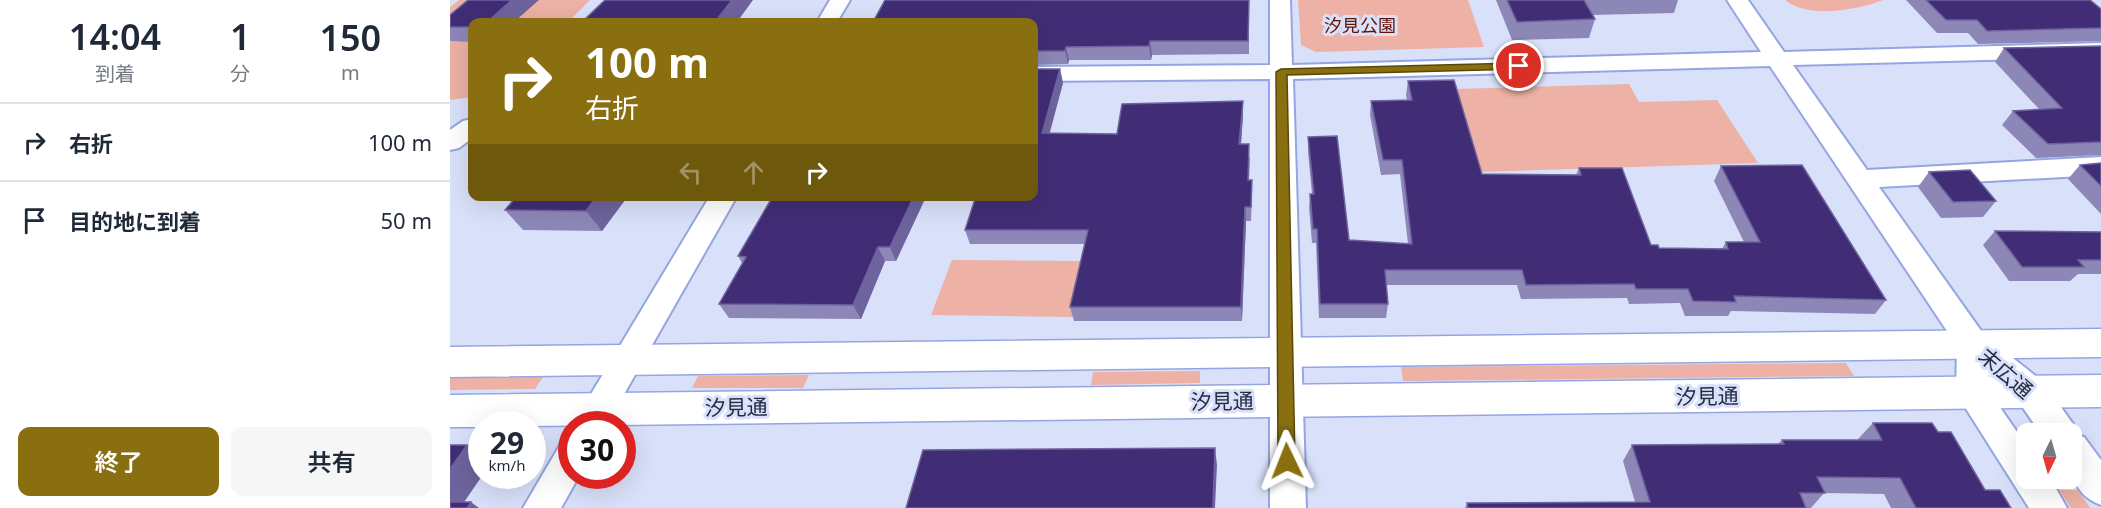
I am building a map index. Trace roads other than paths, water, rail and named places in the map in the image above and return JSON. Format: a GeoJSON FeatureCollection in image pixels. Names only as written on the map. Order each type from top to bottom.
{"type":"FeatureCollection","features":[{"type":"Feature","properties":{"kind":"street"},"geometry":{"type":"LineString","coordinates":[[829,18],[840,0]]}},
{"type":"Feature","properties":{"kind":"street"},"geometry":{"type":"LineString","coordinates":[[1280,0],[1288,508]]}},
{"type":"Feature","properties":{"kind":"street"},"geometry":{"type":"LineString","coordinates":[[1737,0],[1973,344]]}},
{"type":"Feature","properties":{"kind":"street"},"geometry":{"type":"LineString","coordinates":[[1038,74],[1281,72],[2101,50]]}},
{"type":"Feature","properties":{"kind":"street"},"geometry":{"type":"LineString","coordinates":[[450,142],[468,130]]}},
{"type":"Feature","properties":{"kind":"street"},"geometry":{"type":"LineString","coordinates":[[1859,179],[2101,166]]}},
{"type":"Feature","properties":{"kind":"street"},"geometry":{"type":"LineString","coordinates":[[598,411],[721,201]]}},
{"type":"Feature","properties":{"kind":"street"},"geometry":{"type":"LineString","coordinates":[[450,362],[1285,350],[2101,343]]}},
{"type":"Feature","properties":{"kind":"street","name":"末広通"},"geometry":{"type":"LineString","coordinates":[[1973,344],[2031,392],[2053,423]]}},
{"type":"Feature","properties":{"kind":"street","name":"末広通"},"geometry":{"type":"LineString","coordinates":[[1973,344],[1972,393],[2016,458]]}},
{"type":"Feature","properties":{"kind":"street","name":"汐見通"},"geometry":{"type":"LineString","coordinates":[[636,416],[1285,401],[2101,391]]}},
{"type":"Feature","properties":{"kind":"street","name":"汐見通"},"geometry":{"type":"LineString","coordinates":[[450,411],[558,415]]}},
{"type":"Feature","properties":{"kind":"street"},"geometry":{"type":"LineString","coordinates":[[2082,462],[2101,489]]}},
{"type":"Feature","properties":{"kind":"street"},"geometry":{"type":"LineString","coordinates":[[541,508],[558,479]]}},
{"type":"Feature","properties":{"kind":"street"},"geometry":{"type":"LineString","coordinates":[[2037,489],[2049,508]]}},
{"type":"Feature","properties":{"kind":"park label","name":"汐見公園"},"geometry":{"type":"Point","coordinates":[1360,25]}}]}
